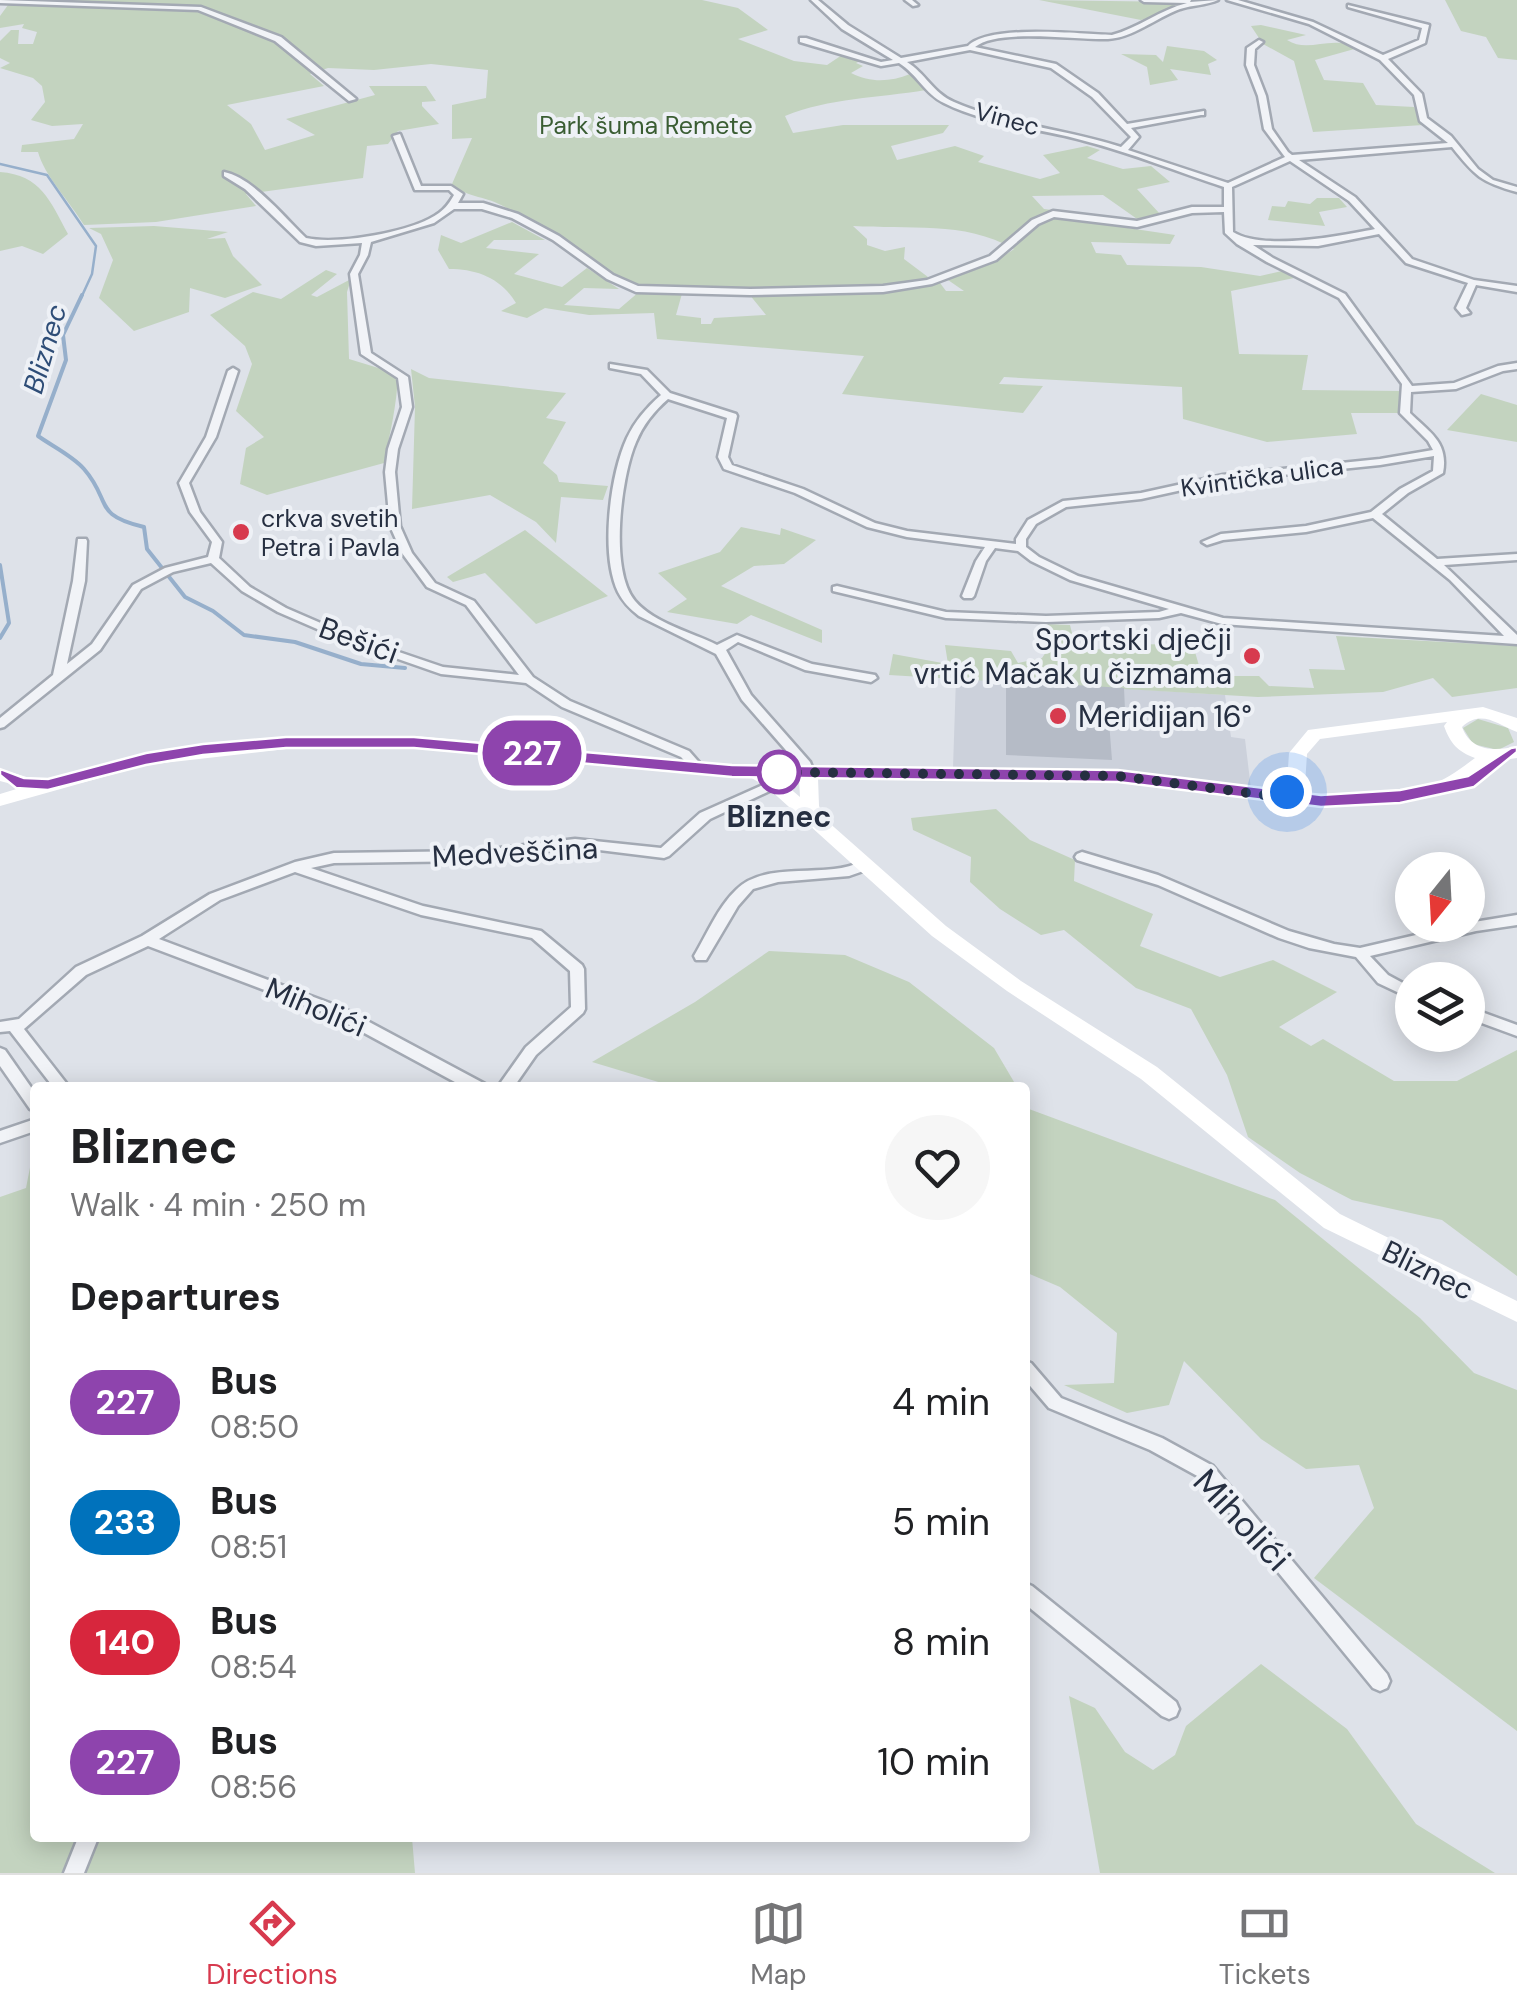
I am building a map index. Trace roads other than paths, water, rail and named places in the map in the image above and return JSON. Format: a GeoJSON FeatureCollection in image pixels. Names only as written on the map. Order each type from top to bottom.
{"type":"FeatureCollection","features":[{"type":"Feature","properties":{"kind":"main road"},"geometry":{"type":"LineString","coordinates":[[1466,714],[1455,722],[1455,736],[1467,748],[1508,755]]}},
{"type":"Feature","properties":{"kind":"main road"},"geometry":{"type":"LineString","coordinates":[[1321,801],[1302,791],[1299,780],[1298,753],[1314,734],[1466,714],[1508,716],[1517,726]]}},
{"type":"Feature","properties":{"kind":"main road"},"geometry":{"type":"LineString","coordinates":[[1,787],[48,784],[203,749],[286,742],[414,742],[752,771],[1118,776],[1321,801],[1428,792],[1508,755]]}},
{"type":"Feature","properties":{"kind":"main road","name":"Bliznec"},"geometry":{"type":"LineString","coordinates":[[752,771],[774,784],[939,931],[1014,986],[1149,1073],[1332,1221],[1517,1312]]}},
{"type":"Feature","properties":{"kind":"main road"},"geometry":{"type":"LineString","coordinates":[[808,772],[810,806],[819,825]]}},
{"type":"Feature","properties":{"kind":"main road"},"geometry":{"type":"LineString","coordinates":[[1264,795],[1287,792],[1299,780]]}},
{"type":"Feature","properties":{"kind":"street","name":"Vinec"},"geometry":{"type":"LineString","coordinates":[[814,0],[845,27],[914,70],[935,95],[952,104],[1123,150],[1228,186]]}},
{"type":"Feature","properties":{"kind":"street"},"geometry":{"type":"LineString","coordinates":[[1144,0],[1204,2]]}},
{"type":"Feature","properties":{"kind":"street"},"geometry":{"type":"LineString","coordinates":[[970,48],[970,44],[999,35],[1112,38],[1182,6],[1215,0]]}},
{"type":"Feature","properties":{"kind":"street"},"geometry":{"type":"LineString","coordinates":[[1230,0],[1311,22],[1383,58],[1418,94],[1423,118],[1480,176],[1517,190]]}},
{"type":"Feature","properties":{"kind":"street"},"geometry":{"type":"LineString","coordinates":[[0,1],[199,8],[278,39],[352,98]]}},
{"type":"Feature","properties":{"kind":"street"},"geometry":{"type":"LineString","coordinates":[[1350,6],[1426,27],[1427,36],[1422,40],[1383,58]]}},
{"type":"Feature","properties":{"kind":"street"},"geometry":{"type":"LineString","coordinates":[[804,40],[865,61],[889,64],[970,48],[1053,66],[1129,126],[1135,137],[1123,150]]}},
{"type":"Feature","properties":{"kind":"street"},"geometry":{"type":"LineString","coordinates":[[1259,42],[1251,48],[1250,65],[1262,96],[1268,128],[1290,158],[1352,199],[1409,261],[1473,282],[1484,280],[1517,289]]}},
{"type":"Feature","properties":{"kind":"street"},"geometry":{"type":"LineString","coordinates":[[1129,126],[1201,113]]}},
{"type":"Feature","properties":{"kind":"street"},"geometry":{"type":"LineString","coordinates":[[227,174],[248,187],[303,240],[322,244],[367,240],[422,225],[452,206],[459,194],[418,188],[397,136]]}},
{"type":"Feature","properties":{"kind":"street"},"geometry":{"type":"LineString","coordinates":[[1206,542],[1306,529],[1375,514],[1404,491],[1438,472],[1441,464],[1432,437],[1405,413],[1408,389],[1387,352],[1342,296],[1229,233],[1228,186],[1290,158],[1453,145]]}},
{"type":"Feature","properties":{"kind":"street"},"geometry":{"type":"LineString","coordinates":[[452,206],[483,206],[515,216],[556,238],[610,277],[636,289],[750,292],[883,289],[935,280],[993,258],[1035,222],[1053,214],[1137,224],[1192,210],[1228,209]]}},
{"type":"Feature","properties":{"kind":"street"},"geometry":{"type":"LineString","coordinates":[[1240,242],[1318,242],[1380,231]]}},
{"type":"Feature","properties":{"kind":"street"},"geometry":{"type":"LineString","coordinates":[[367,240],[354,274],[361,334],[366,354],[402,377],[407,407],[390,472],[396,526],[407,554],[431,586],[470,603],[529,680]]}},
{"type":"Feature","properties":{"kind":"street"},"geometry":{"type":"LineString","coordinates":[[1465,313],[1461,308],[1473,282]]}},
{"type":"Feature","properties":{"kind":"street"},"geometry":{"type":"LineString","coordinates":[[613,366],[644,372],[667,395],[732,416],[723,458],[728,467],[798,490],[871,525],[1021,548],[1034,559],[1074,578],[1178,610],[1255,624],[1516,639]]}},
{"type":"Feature","properties":{"kind":"street"},"geometry":{"type":"LineString","coordinates":[[1408,389],[1456,386],[1501,368],[1517,366]]}},
{"type":"Feature","properties":{"kind":"street"},"geometry":{"type":"LineString","coordinates":[[0,724],[96,647],[138,586],[163,573],[213,560],[217,542],[195,512],[184,483],[211,436],[234,371]]}},
{"type":"Feature","properties":{"kind":"street"},"geometry":{"type":"LineString","coordinates":[[667,395],[639,424],[628,446],[622,470],[615,570],[631,604],[718,650],[750,705],[804,762],[808,772]]}},
{"type":"Feature","properties":{"kind":"street","name":"Kvintička ulica"},"geometry":{"type":"LineString","coordinates":[[1021,548],[1021,539],[1032,522],[1063,504],[1141,496],[1223,478],[1380,462],[1437,452]]}},
{"type":"Feature","properties":{"kind":"street"},"geometry":{"type":"LineString","coordinates":[[1375,514],[1434,562],[1516,639]]}},
{"type":"Feature","properties":{"kind":"street"},"geometry":{"type":"LineString","coordinates":[[60,676],[79,581],[82,541]]}},
{"type":"Feature","properties":{"kind":"street"},"geometry":{"type":"LineString","coordinates":[[968,596],[981,561],[992,546]]}},
{"type":"Feature","properties":{"kind":"street"},"geometry":{"type":"LineString","coordinates":[[1434,562],[1517,556]]}},
{"type":"Feature","properties":{"kind":"street","name":"Bešići"},"geometry":{"type":"LineString","coordinates":[[213,560],[258,596],[342,636],[441,670],[529,680],[566,704],[692,758],[698,768]]}},
{"type":"Feature","properties":{"kind":"street"},"geometry":{"type":"LineString","coordinates":[[837,589],[946,615],[1046,619],[1165,614],[1178,610]]}},
{"type":"Feature","properties":{"kind":"street"},"geometry":{"type":"LineString","coordinates":[[718,650],[738,638],[809,667],[871,678]]}},
{"type":"Feature","properties":{"kind":"street","name":"Medveščina"},"geometry":{"type":"LineString","coordinates":[[57,1082],[4,1030],[29,1020],[81,971],[147,940],[215,898],[295,867],[334,858],[476,856],[575,843],[664,853],[705,816],[774,784]]}},
{"type":"Feature","properties":{"kind":"street"},"geometry":{"type":"LineString","coordinates":[[1082,857],[1167,884],[1301,940],[1360,953],[1517,920]]}},
{"type":"Feature","properties":{"kind":"street"},"geometry":{"type":"LineString","coordinates":[[700,956],[738,894],[751,884],[770,878],[834,877],[864,866]]}},
{"type":"Feature","properties":{"kind":"street","name":"Medveščina"},"geometry":{"type":"LineString","coordinates":[[295,867],[420,910],[536,934],[577,968],[581,991],[578,1009],[531,1051],[508,1082]]}},
{"type":"Feature","properties":{"kind":"street","name":"Miholići"},"geometry":{"type":"LineString","coordinates":[[147,940],[338,1012],[469,1082]]}},
{"type":"Feature","properties":{"kind":"street"},"geometry":{"type":"LineString","coordinates":[[1360,953],[1383,978],[1395,985]]}},
{"type":"Feature","properties":{"kind":"street"},"geometry":{"type":"LineString","coordinates":[[1485,1019],[1517,1031]]}},
{"type":"Feature","properties":{"kind":"street"},"geometry":{"type":"LineString","coordinates":[[0,1054],[30,1097]]}},
{"type":"Feature","properties":{"kind":"street"},"geometry":{"type":"LineString","coordinates":[[0,1137],[30,1127]]}},
{"type":"Feature","properties":{"kind":"street","name":"Miholići"},"geometry":{"type":"LineString","coordinates":[[1030,1374],[1055,1403],[1156,1444],[1207,1472],[1380,1681]]}},
{"type":"Feature","properties":{"kind":"street"},"geometry":{"type":"LineString","coordinates":[[1030,1596],[1169,1709]]}},
{"type":"Feature","properties":{"kind":"street"},"geometry":{"type":"LineString","coordinates":[[74,1873],[86,1842]]}},
{"type":"Feature","properties":{"kind":"waterway","name":"Bliznec"},"geometry":{"type":"LineString","coordinates":[[0,164],[47,175],[96,246],[92,274],[81,298]]}},
{"type":"Feature","properties":{"kind":"waterway","name":"Bliznec"},"geometry":{"type":"LineString","coordinates":[[82,295],[63,335],[66,360],[38,436],[84,469],[110,512],[144,527],[147,549],[185,597],[213,611],[244,635],[295,642],[361,664],[405,668]]}},
{"type":"Feature","properties":{"kind":"waterway"},"geometry":{"type":"LineString","coordinates":[[0,565],[9,623],[0,638]]}},
{"type":"Feature","properties":{"kind":"place","name":"crkva svetih Petra i Pavla"},"geometry":{"type":"Point","coordinates":[241,532]}},
{"type":"Feature","properties":{"kind":"place","name":"Sportski dječji vrtić Mačak u čizmama"},"geometry":{"type":"Point","coordinates":[1252,656]}},
{"type":"Feature","properties":{"kind":"place","name":"Meridijan 16°"},"geometry":{"type":"Point","coordinates":[1058,716]}},
{"type":"Feature","properties":{"kind":"place","name":"Bliznec"},"geometry":{"type":"Point","coordinates":[779,772]}},
{"type":"Feature","properties":{"kind":"park label","name":"Park šuma Remete"},"geometry":{"type":"Point","coordinates":[646,125]}}]}
